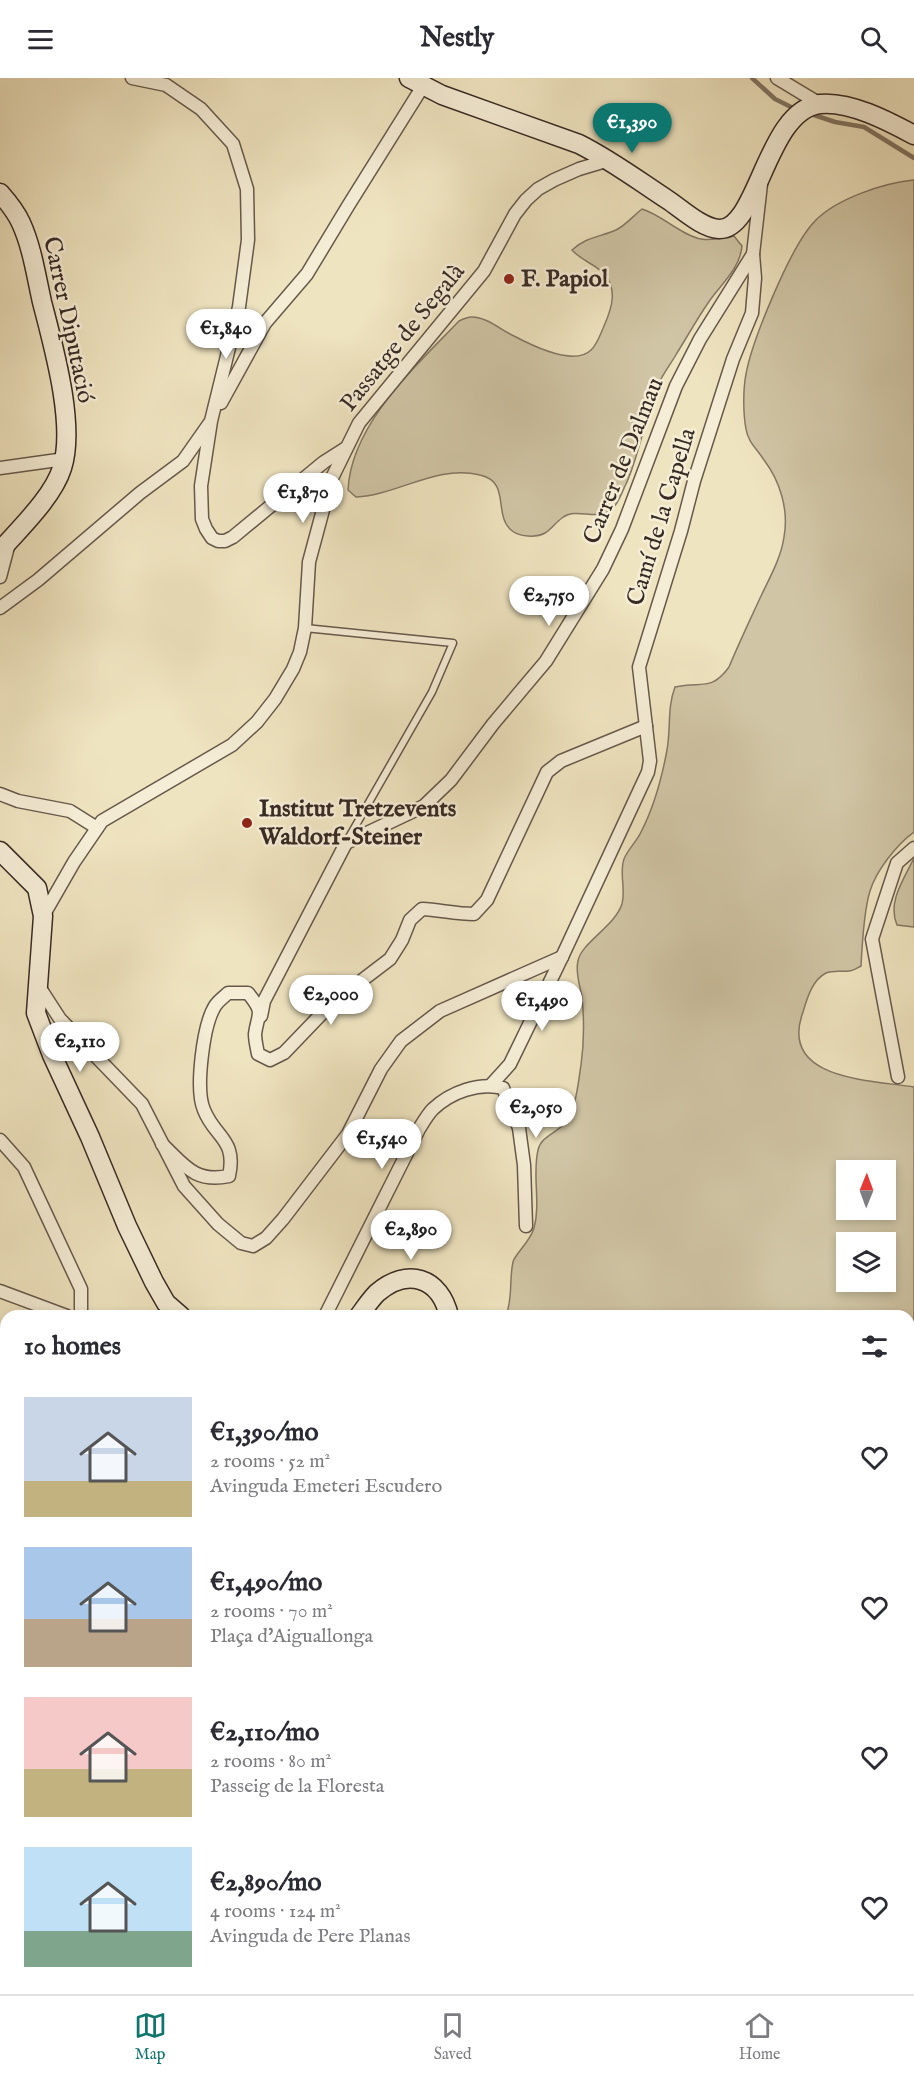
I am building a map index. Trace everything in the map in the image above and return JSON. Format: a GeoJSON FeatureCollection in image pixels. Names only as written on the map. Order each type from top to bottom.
{"type":"FeatureCollection","features":[{"type":"Feature","properties":{"kind":"street"},"geometry":{"type":"LineString","coordinates":[[132,78],[166,85],[201,109],[233,144],[248,189],[248,240],[239,307],[211,421],[201,486],[201,507],[206,529],[212,538],[218,541],[225,541],[233,537],[324,462],[347,447]]}},
{"type":"Feature","properties":{"kind":"street"},"geometry":{"type":"LineString","coordinates":[[777,78],[809,108]]}},
{"type":"Feature","properties":{"kind":"street"},"geometry":{"type":"LineString","coordinates":[[0,608],[38,580],[183,461],[211,421],[259,333],[307,274],[348,206],[416,82],[453,99],[561,136],[609,160],[716,229],[724,229],[737,222],[747,206],[778,138],[809,108],[837,104],[890,122],[914,135]]}},
{"type":"Feature","properties":{"kind":"street","name":"Passatge de Segalà"},"geometry":{"type":"LineString","coordinates":[[43,916],[74,862],[102,821],[232,745],[257,722],[275,699],[293,669],[300,652],[305,628],[312,547],[331,480],[358,423],[484,271],[515,214],[526,200],[538,189],[554,180],[609,160]]}},
{"type":"Feature","properties":{"kind":"street","name":"Carrer de Dalmau"},"geometry":{"type":"LineString","coordinates":[[346,843],[424,806],[451,780],[493,724],[546,661],[603,569],[622,529],[676,386],[700,339],[753,254],[763,171]]}},
{"type":"Feature","properties":{"kind":"street","name":"Carrer Diputació"},"geometry":{"type":"LineString","coordinates":[[0,193],[20,220],[28,243],[61,383],[66,443],[65,459],[57,480],[5,545]]}},
{"type":"Feature","properties":{"kind":"street","name":"Camí de la Capella"},"geometry":{"type":"LineString","coordinates":[[491,1085],[510,1064],[648,772],[650,761],[639,667],[729,370],[752,312],[755,278],[753,254]]}},
{"type":"Feature","properties":{"kind":"street"},"geometry":{"type":"LineString","coordinates":[[0,468],[65,459]]}},
{"type":"Feature","properties":{"kind":"street"},"geometry":{"type":"LineString","coordinates":[[0,577],[5,545]]}},
{"type":"Feature","properties":{"kind":"street"},"geometry":{"type":"LineString","coordinates":[[346,843],[264,1001],[255,1035],[258,1054],[270,1060],[284,1053],[331,1004],[390,959],[402,940],[410,920],[422,909],[440,909],[452,914],[474,914],[487,900],[547,772],[561,760],[646,726]]}},
{"type":"Feature","properties":{"kind":"street"},"geometry":{"type":"LineString","coordinates":[[0,794],[18,801],[70,811],[97,828]]}},
{"type":"Feature","properties":{"kind":"street"},"geometry":{"type":"LineString","coordinates":[[898,1077],[872,939],[897,863],[914,848]]}},
{"type":"Feature","properties":{"kind":"street"},"geometry":{"type":"LineString","coordinates":[[0,851],[37,888],[43,916],[36,1013],[126,1226],[166,1303],[174,1310]]}},
{"type":"Feature","properties":{"kind":"street"},"geometry":{"type":"LineString","coordinates":[[38,984],[60,1019],[142,1104],[184,1186],[211,1216],[241,1243],[254,1246],[266,1238],[283,1219],[348,1134],[381,1069],[401,1041],[440,1011],[562,957]]}},
{"type":"Feature","properties":{"kind":"street"},"geometry":{"type":"LineString","coordinates":[[162,1144],[193,1173],[213,1179],[229,1176],[233,1159],[227,1144],[204,1111],[199,1093],[204,1039],[215,1006],[228,993],[248,993],[261,1016]]}},
{"type":"Feature","properties":{"kind":"street"},"geometry":{"type":"LineString","coordinates":[[328,1310],[419,1129],[432,1110],[462,1091],[491,1085],[504,1088],[519,1128],[524,1165],[526,1226]]}},
{"type":"Feature","properties":{"kind":"street"},"geometry":{"type":"LineString","coordinates":[[0,1140],[24,1167],[81,1289],[81,1310]]}},
{"type":"Feature","properties":{"kind":"street"},"geometry":{"type":"LineString","coordinates":[[364,1310],[377,1294],[392,1283],[405,1279],[423,1279],[436,1289],[448,1310]]}},
{"type":"Feature","properties":{"kind":"street"},"geometry":{"type":"LineString","coordinates":[[0,1291],[51,1310]]}},
{"type":"Feature","properties":{"kind":"lane"},"geometry":{"type":"LineString","coordinates":[[305,628],[453,643],[432,692],[346,843]]}},
{"type":"Feature","properties":{"kind":"shaded area"},"geometry":{"type":"Polygon","coordinates":[[[914,180],[914,832],[888,858],[873,883],[865,918],[861,966],[850,971],[829,972],[817,980],[806,1001],[799,1034],[804,1051],[816,1064],[833,1072],[853,1078],[914,1087],[914,1310],[507,1310],[513,1262],[532,1233],[536,1218],[538,1150],[545,1139],[563,1125],[571,1113],[576,1097],[583,1031],[582,997],[577,974],[578,961],[580,954],[613,920],[622,904],[623,864],[646,822],[657,792],[667,750],[671,703],[675,687],[711,683],[723,675],[729,667],[783,545],[785,517],[779,486],[770,468],[749,438],[745,423],[745,380],[756,340],[784,271],[805,233],[824,213],[861,193],[914,180]]]}},
{"type":"Feature","properties":{"kind":"shaded area"},"geometry":{"type":"Polygon","coordinates":[[[642,209],[694,237],[709,240],[734,236],[742,246],[734,269],[704,309],[660,381],[650,406],[636,458],[613,508],[594,515],[574,513],[560,520],[545,533],[528,536],[511,530],[503,516],[499,491],[495,484],[480,475],[448,474],[372,495],[356,497],[348,490],[352,466],[373,419],[406,376],[459,321],[470,317],[483,319],[552,353],[574,356],[584,355],[591,350],[599,339],[609,312],[612,291],[607,277],[572,250],[588,240],[620,228],[642,209]]]}},
{"type":"Feature","properties":{"kind":"shaded area"},"geometry":{"type":"Polygon","coordinates":[[[914,858],[914,927],[897,925],[894,916],[895,899],[914,858]]]}},
{"type":"Feature","properties":{"kind":"waterway"},"geometry":{"type":"LineString","coordinates":[[752,78],[775,99],[797,110]]}},
{"type":"Feature","properties":{"kind":"waterway"},"geometry":{"type":"LineString","coordinates":[[811,114],[835,122],[864,127],[914,158]]}},
{"type":"Feature","properties":{"kind":"place","name":"F. Papiol"},"geometry":{"type":"Point","coordinates":[509,279]}},
{"type":"Feature","properties":{"kind":"place","name":"Institut Tretzevents Waldorf-Steiner"},"geometry":{"type":"Point","coordinates":[247,823]}}]}
